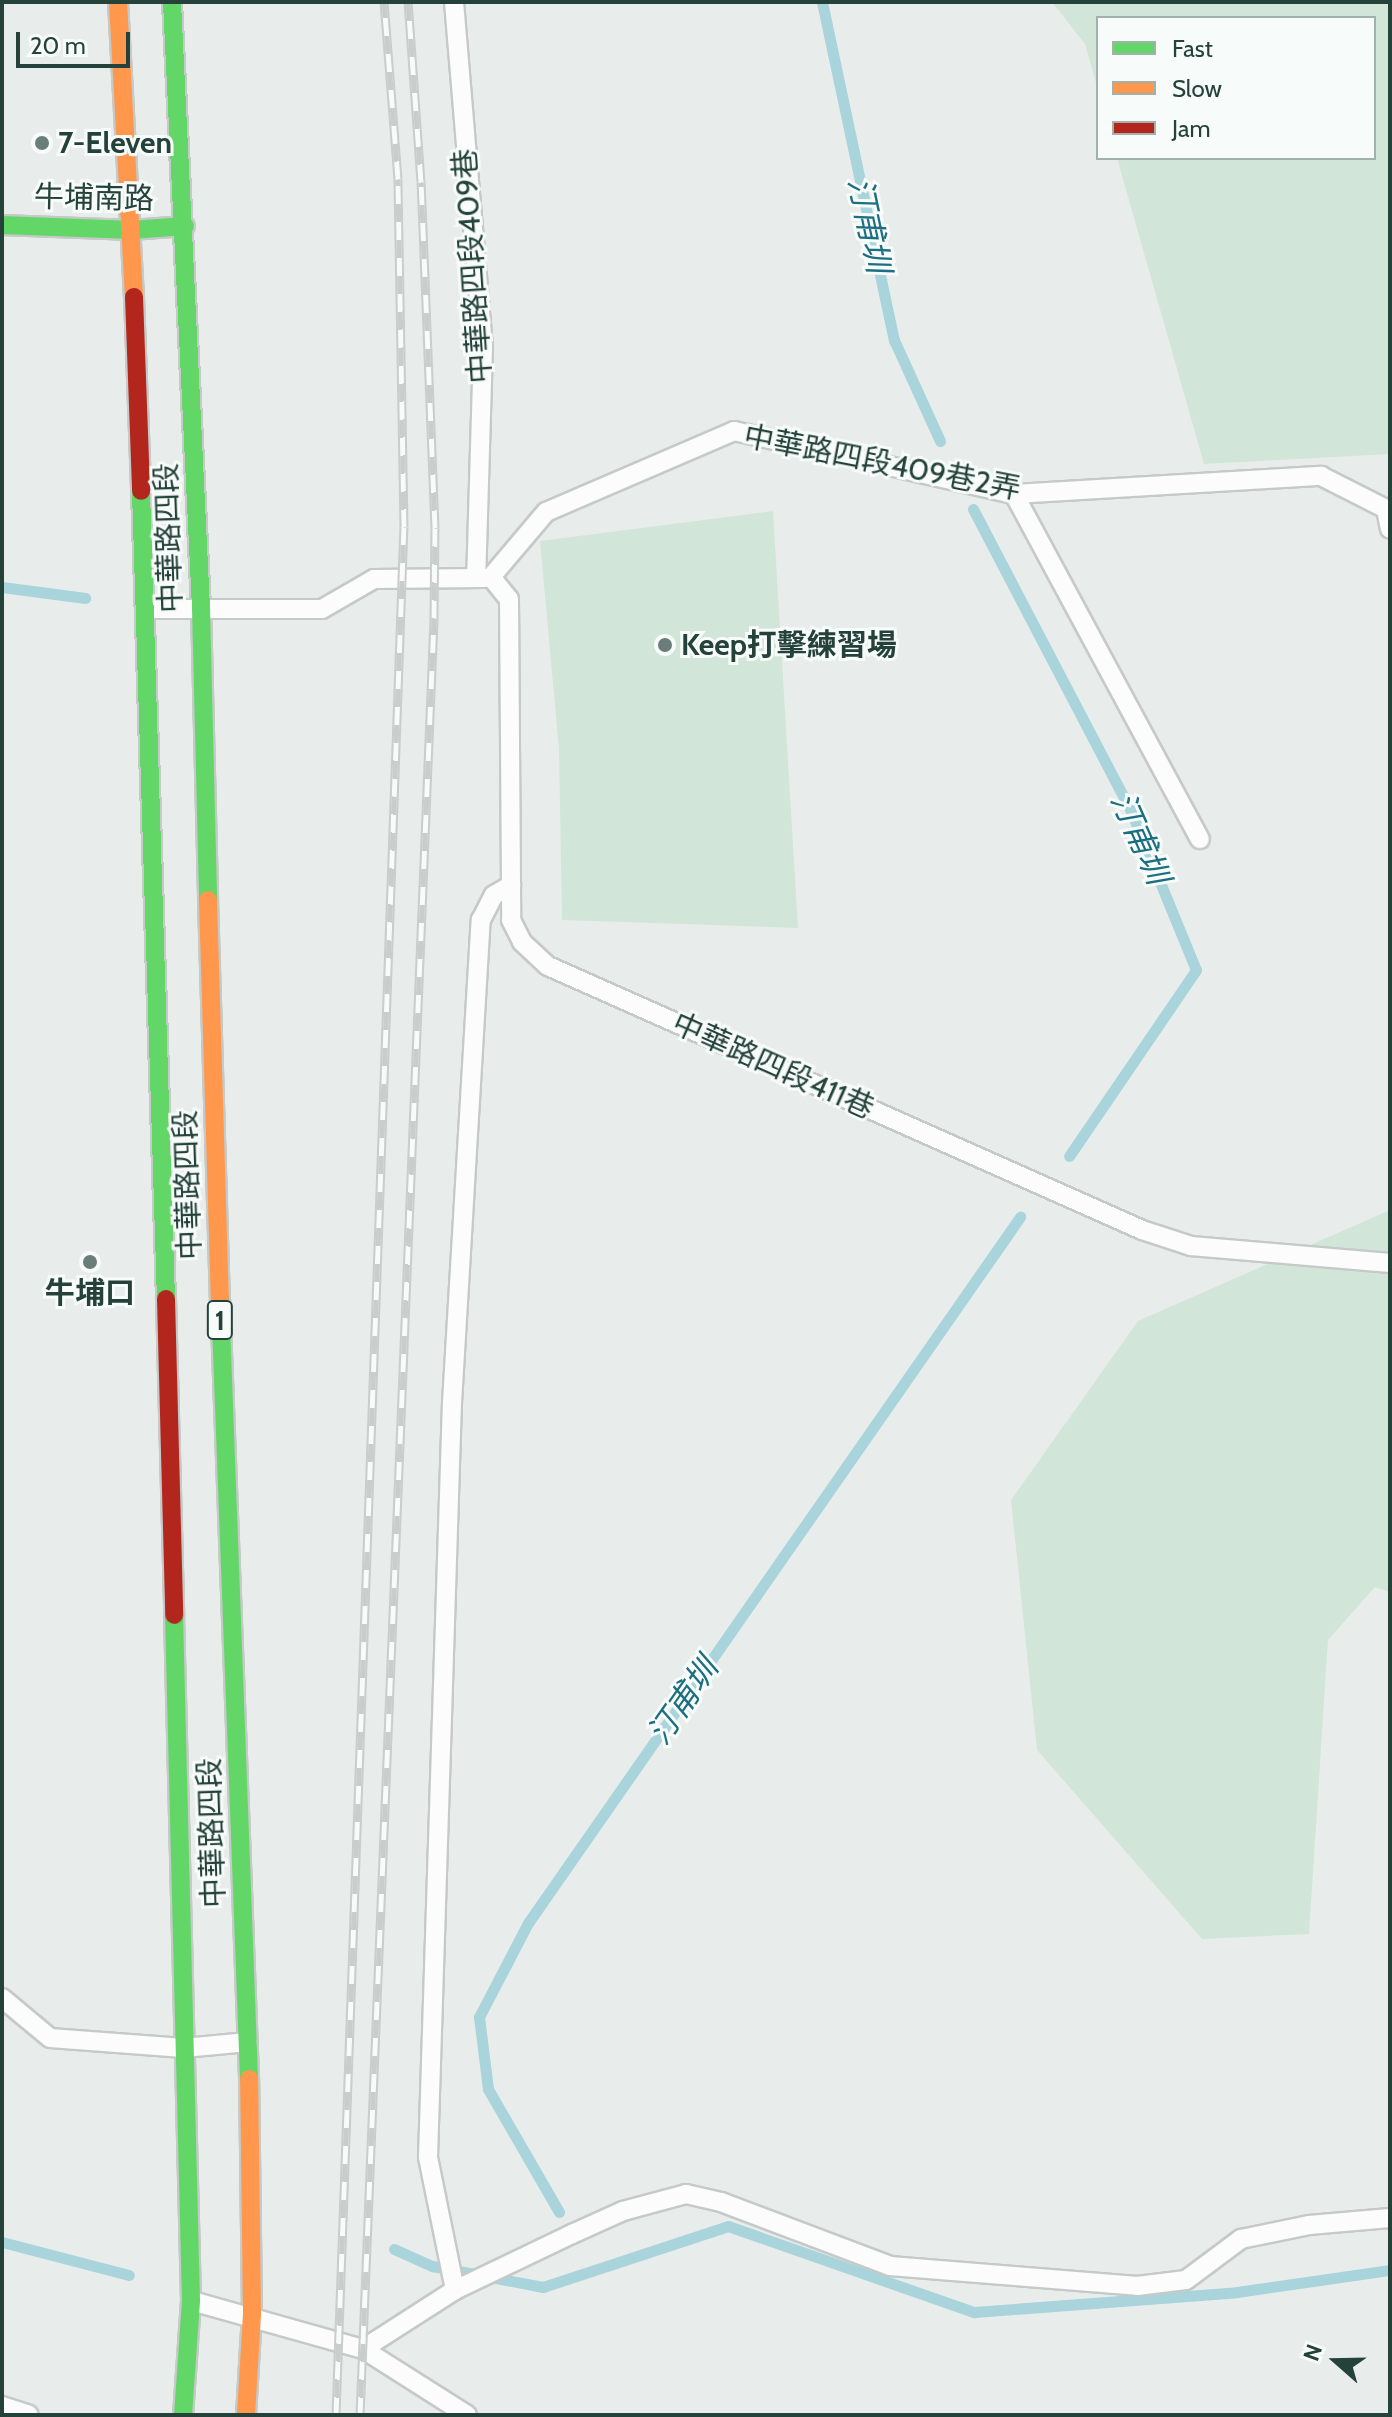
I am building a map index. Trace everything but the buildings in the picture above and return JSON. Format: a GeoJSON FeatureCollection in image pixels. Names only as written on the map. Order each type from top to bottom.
{"type":"FeatureCollection","features":[{"type":"Feature","properties":{"kind":"main road","name":"中華路四段"},"geometry":{"type":"LineString","coordinates":[[118,2],[132,230],[146,609],[191,2301],[183,2415]]}},
{"type":"Feature","properties":{"kind":"main road","name":"中華路四段"},"geometry":{"type":"LineString","coordinates":[[172,2],[201,608],[216,1204],[248,2042],[252,2314],[246,2415]]}},
{"type":"Feature","properties":{"kind":"main road","name":"牛埔南路"},"geometry":{"type":"LineString","coordinates":[[2,225],[132,230],[185,226]]}},
{"type":"Feature","properties":{"kind":"lane","name":"中華路四段409巷"},"geometry":{"type":"LineString","coordinates":[[454,2],[483,347],[484,578]]}},
{"type":"Feature","properties":{"kind":"lane","name":"中華路四段409巷2弄"},"geometry":{"type":"LineString","coordinates":[[484,578],[546,512],[734,431],[1014,494],[1321,476],[1386,509],[1390,529]]}},
{"type":"Feature","properties":{"kind":"lane"},"geometry":{"type":"LineString","coordinates":[[1014,494],[1200,839]]}},
{"type":"Feature","properties":{"kind":"lane"},"geometry":{"type":"LineString","coordinates":[[146,609],[322,609],[374,579],[484,578]]}},
{"type":"Feature","properties":{"kind":"lane","name":"中華路四段411巷"},"geometry":{"type":"LineString","coordinates":[[484,578],[509,599],[511,920],[522,942],[548,966],[1142,1230],[1191,1246],[1390,1263]]}},
{"type":"Feature","properties":{"kind":"lane"},"geometry":{"type":"LineString","coordinates":[[455,2290],[439,2224],[428,2157],[452,1403],[481,920],[494,895],[511,885]]}},
{"type":"Feature","properties":{"kind":"lane"},"geometry":{"type":"LineString","coordinates":[[2,1998],[50,2038],[184,2048],[248,2042]]}},
{"type":"Feature","properties":{"kind":"lane"},"geometry":{"type":"LineString","coordinates":[[363,2349],[455,2290],[506,2265],[623,2211],[686,2194],[721,2202],[890,2266],[1137,2286],[1186,2280],[1241,2239],[1309,2225],[1390,2218]]}},
{"type":"Feature","properties":{"kind":"lane"},"geometry":{"type":"LineString","coordinates":[[191,2301],[252,2314],[363,2349],[467,2415]]}},
{"type":"Feature","properties":{"kind":"lane"},"geometry":{"type":"LineString","coordinates":[[2,2406],[29,2415]]}},
{"type":"Feature","properties":{"kind":"green space"},"geometry":{"type":"Polygon","coordinates":[[[1052,2],[1390,2],[1390,454],[1204,464],[1118,160],[1376,160],[1376,16],[1096,16],[1096,83],[1085,44],[1052,2]]]}},
{"type":"Feature","properties":{"kind":"green space","name":"Keep打擊練習場"},"geometry":{"type":"Polygon","coordinates":[[[773,511],[798,928],[562,920],[559,749],[540,541],[773,511]]]}},
{"type":"Feature","properties":{"kind":"green space"},"geometry":{"type":"Polygon","coordinates":[[[1390,1210],[1390,1592],[1375,1587],[1328,1640],[1309,1934],[1202,1939],[1037,1750],[1011,1500],[1138,1321],[1390,1210]]]}},
{"type":"Feature","properties":{"kind":"waterway","name":"汀甫圳"},"geometry":{"type":"LineString","coordinates":[[822,2],[894,340],[940,441]]}},
{"type":"Feature","properties":{"kind":"waterway","name":"汀甫圳"},"geometry":{"type":"LineString","coordinates":[[973,509],[1130,809],[1196,970],[1069,1156]]}},
{"type":"Feature","properties":{"kind":"waterway"},"geometry":{"type":"LineString","coordinates":[[2,587],[85,598]]}},
{"type":"Feature","properties":{"kind":"waterway","name":"汀甫圳"},"geometry":{"type":"LineString","coordinates":[[559,2212],[488,2089],[479,2017],[528,1923],[1020,1217]]}},
{"type":"Feature","properties":{"kind":"waterway"},"geometry":{"type":"LineString","coordinates":[[394,2249],[432,2266],[543,2287],[728,2226],[974,2312],[1237,2292],[1390,2270]]}},
{"type":"Feature","properties":{"kind":"waterway"},"geometry":{"type":"LineString","coordinates":[[2,2242],[129,2275]]}},
{"type":"Feature","properties":{"kind":"railway"},"geometry":{"type":"LineString","coordinates":[[336,2415],[404,527],[398,179],[384,2]]}},
{"type":"Feature","properties":{"kind":"railway"},"geometry":{"type":"LineString","coordinates":[[360,2415],[434,618],[435,528],[421,182],[408,2]]}},
{"type":"Feature","properties":{"kind":"traffic: fast"},"geometry":{"type":"LineString","coordinates":[[172,2],[201,608],[208,900]]}},
{"type":"Feature","properties":{"kind":"traffic: fast"},"geometry":{"type":"LineString","coordinates":[[2,225],[132,230],[185,226]]}},
{"type":"Feature","properties":{"kind":"traffic: fast"},"geometry":{"type":"LineString","coordinates":[[141,491],[166,1299]]}},
{"type":"Feature","properties":{"kind":"traffic: fast"},"geometry":{"type":"LineString","coordinates":[[220,1298],[249,2079]]}},
{"type":"Feature","properties":{"kind":"traffic: fast"},"geometry":{"type":"LineString","coordinates":[[174,1615],[191,2301],[183,2415]]}},
{"type":"Feature","properties":{"kind":"traffic: slow"},"geometry":{"type":"LineString","coordinates":[[118,2],[134,297]]}},
{"type":"Feature","properties":{"kind":"traffic: slow"},"geometry":{"type":"LineString","coordinates":[[208,900],[220,1298]]}},
{"type":"Feature","properties":{"kind":"traffic: slow"},"geometry":{"type":"LineString","coordinates":[[246,2415],[252,2314],[249,2079]]}},
{"type":"Feature","properties":{"kind":"traffic: jam"},"geometry":{"type":"LineString","coordinates":[[134,297],[141,491]]}},
{"type":"Feature","properties":{"kind":"traffic: jam"},"geometry":{"type":"LineString","coordinates":[[166,1299],[174,1615]]}},
{"type":"Feature","properties":{"kind":"place","name":"7-Eleven"},"geometry":{"type":"Point","coordinates":[42,143]}},
{"type":"Feature","properties":{"kind":"place","name":"Keep打擊練習場"},"geometry":{"type":"Point","coordinates":[665,645]}},
{"type":"Feature","properties":{"kind":"place","name":"牛埔口"},"geometry":{"type":"Point","coordinates":[90,1262]}}]}
